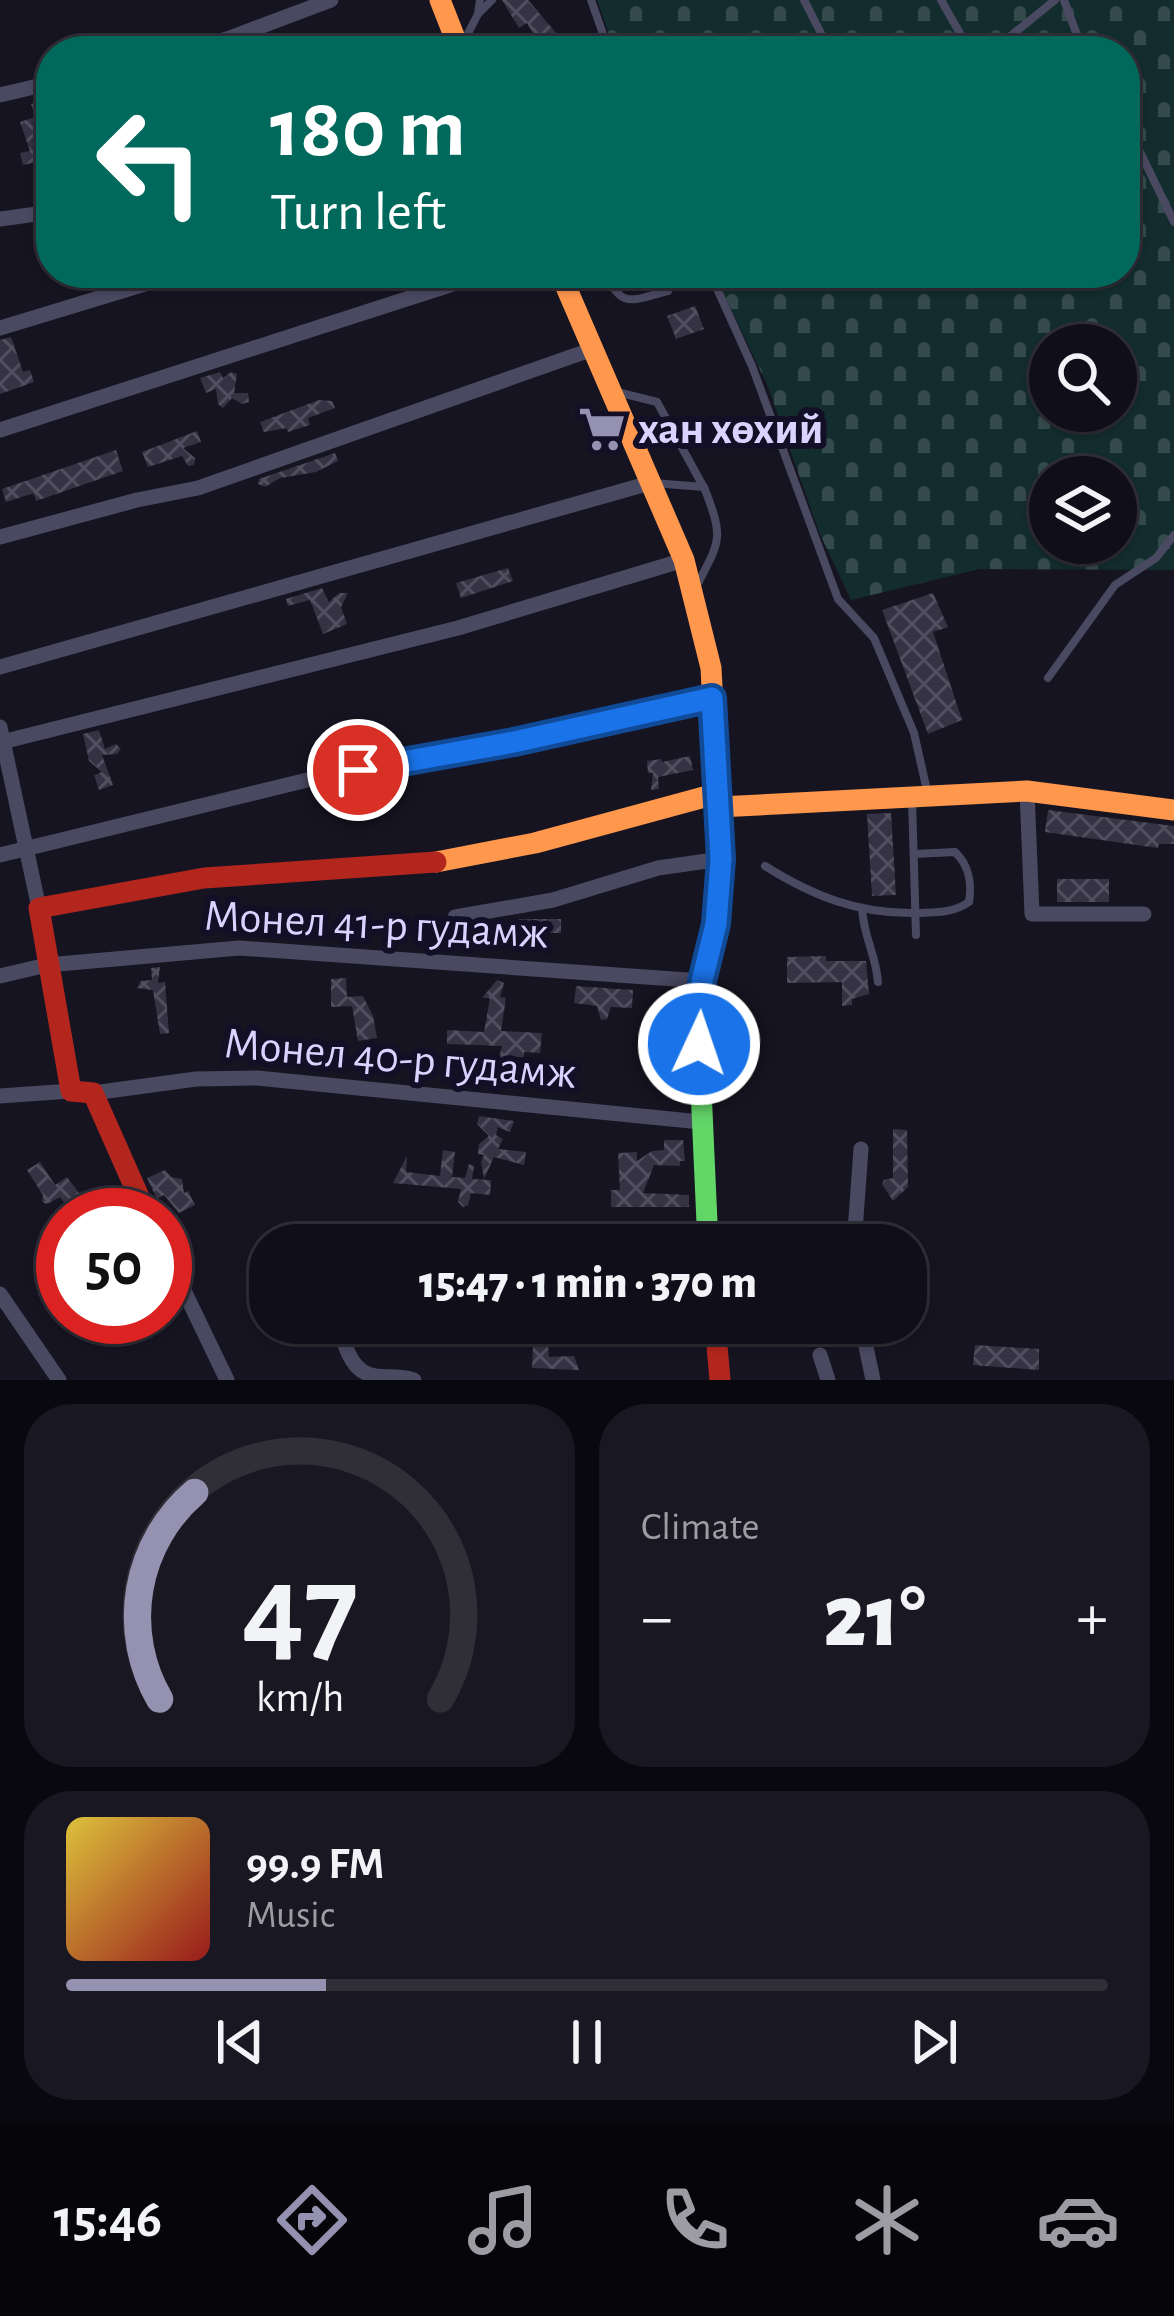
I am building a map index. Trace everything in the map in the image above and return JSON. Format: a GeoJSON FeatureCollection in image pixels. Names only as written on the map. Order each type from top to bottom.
{"type":"FeatureCollection","features":[{"type":"Feature","properties":{"kind":"main road"},"geometry":{"type":"LineString","coordinates":[[440,0],[454,36]]}},
{"type":"Feature","properties":{"kind":"main road"},"geometry":{"type":"LineString","coordinates":[[567,288],[684,560],[711,668],[721,859],[716,924],[702,981],[701,1122],[707,1224]]}},
{"type":"Feature","properties":{"kind":"main road"},"geometry":{"type":"LineString","coordinates":[[134,1188],[82,1092],[47,965],[39,908],[203,878],[435,862],[719,800],[1027,791],[1174,810]]}},
{"type":"Feature","properties":{"kind":"main road"},"geometry":{"type":"LineString","coordinates":[[717,1344],[720,1380]]}},
{"type":"Feature","properties":{"kind":"street"},"geometry":{"type":"LineString","coordinates":[[235,36],[331,0]]}},
{"type":"Feature","properties":{"kind":"street"},"geometry":{"type":"LineString","coordinates":[[0,95],[36,87]]}},
{"type":"Feature","properties":{"kind":"street"},"geometry":{"type":"LineString","coordinates":[[0,219],[36,214]]}},
{"type":"Feature","properties":{"kind":"street"},"geometry":{"type":"LineString","coordinates":[[0,328],[132,288]]}},
{"type":"Feature","properties":{"kind":"street"},"geometry":{"type":"LineString","coordinates":[[0,430],[440,288]]}},
{"type":"Feature","properties":{"kind":"street"},"geometry":{"type":"LineString","coordinates":[[0,537],[198,488],[593,349]]}},
{"type":"Feature","properties":{"kind":"street"},"geometry":{"type":"LineString","coordinates":[[0,667],[650,483]]}},
{"type":"Feature","properties":{"kind":"street"},"geometry":{"type":"LineString","coordinates":[[39,908],[3,734],[458,628],[684,560]]}},
{"type":"Feature","properties":{"kind":"street"},"geometry":{"type":"LineString","coordinates":[[0,855],[316,777],[514,742],[712,698]]}},
{"type":"Feature","properties":{"kind":"street"},"geometry":{"type":"LineString","coordinates":[[1027,791],[1032,914],[1144,914]]}},
{"type":"Feature","properties":{"kind":"street"},"geometry":{"type":"LineString","coordinates":[[455,917],[553,900],[658,868],[721,859]]}},
{"type":"Feature","properties":{"kind":"street","name":"Монел 41-р гудамж"},"geometry":{"type":"LineString","coordinates":[[0,976],[47,965],[239,948],[702,981]]}},
{"type":"Feature","properties":{"kind":"street","name":"Монел 40-р гудамж"},"geometry":{"type":"LineString","coordinates":[[0,1096],[257,1078],[701,1122]]}},
{"type":"Feature","properties":{"kind":"street"},"geometry":{"type":"LineString","coordinates":[[856,1224],[862,1149]]}},
{"type":"Feature","properties":{"kind":"street"},"geometry":{"type":"LineString","coordinates":[[0,1294],[59,1380]]}},
{"type":"Feature","properties":{"kind":"street"},"geometry":{"type":"LineString","coordinates":[[192,1307],[227,1380]]}},
{"type":"Feature","properties":{"kind":"street"},"geometry":{"type":"LineString","coordinates":[[345,1344],[352,1364],[373,1376],[397,1374],[414,1380]]}},
{"type":"Feature","properties":{"kind":"street"},"geometry":{"type":"LineString","coordinates":[[865,1344],[873,1380]]}},
{"type":"Feature","properties":{"kind":"street"},"geometry":{"type":"LineString","coordinates":[[820,1355],[828,1380]]}},
{"type":"Feature","properties":{"kind":"lane"},"geometry":{"type":"LineString","coordinates":[[478,14],[480,0]]}},
{"type":"Feature","properties":{"kind":"lane"},"geometry":{"type":"LineString","coordinates":[[467,36],[492,0]]}},
{"type":"Feature","properties":{"kind":"lane"},"geometry":{"type":"LineString","coordinates":[[591,0],[604,36]]}},
{"type":"Feature","properties":{"kind":"lane"},"geometry":{"type":"LineString","coordinates":[[804,0],[822,36]]}},
{"type":"Feature","properties":{"kind":"lane"},"geometry":{"type":"LineString","coordinates":[[941,0],[961,36]]}},
{"type":"Feature","properties":{"kind":"lane"},"geometry":{"type":"LineString","coordinates":[[1012,36],[1059,0],[1076,36]]}},
{"type":"Feature","properties":{"kind":"lane"},"geometry":{"type":"LineString","coordinates":[[1140,153],[1174,222]]}},
{"type":"Feature","properties":{"kind":"lane"},"geometry":{"type":"LineString","coordinates":[[612,288],[626,302],[668,291]]}},
{"type":"Feature","properties":{"kind":"lane"},"geometry":{"type":"LineString","coordinates":[[717,288],[752,366],[838,599],[874,638],[914,733],[920,797],[914,854],[916,935]]}},
{"type":"Feature","properties":{"kind":"lane"},"geometry":{"type":"LineString","coordinates":[[610,391],[657,402],[704,487],[719,543],[692,594]]}},
{"type":"Feature","properties":{"kind":"lane"},"geometry":{"type":"LineString","coordinates":[[650,483],[704,487]]}},
{"type":"Feature","properties":{"kind":"lane"},"geometry":{"type":"LineString","coordinates":[[1048,678],[1114,585],[1156,558],[1174,536]]}},
{"type":"Feature","properties":{"kind":"lane"},"geometry":{"type":"LineString","coordinates":[[765,866],[800,888],[886,914],[954,911],[969,902],[965,866],[955,852],[914,854]]}},
{"type":"Feature","properties":{"kind":"lane"},"geometry":{"type":"LineString","coordinates":[[862,909],[866,946],[876,960],[878,982]]}},
{"type":"Feature","properties":{"kind":"green space"},"geometry":{"type":"Polygon","coordinates":[[[597,0],[1174,0],[1174,570],[980,569],[851,600],[819,532],[768,387],[721,288],[1140,288],[1140,36],[610,36],[597,0]]]}},
{"type":"Feature","properties":{"kind":"building"},"geometry":{"type":"Polygon","coordinates":[[[502,0],[528,0],[557,34],[534,36],[527,23],[519,28],[502,0]]]}},
{"type":"Feature","properties":{"kind":"building"},"geometry":{"type":"Polygon","coordinates":[[[36,103],[36,162],[23,165],[20,153],[30,151],[20,122],[35,117],[31,104],[36,103]]]}},
{"type":"Feature","properties":{"kind":"building"},"geometry":{"type":"Polygon","coordinates":[[[695,306],[704,329],[676,339],[667,316],[695,306]]]}},
{"type":"Feature","properties":{"kind":"building"},"geometry":{"type":"Polygon","coordinates":[[[11,337],[23,372],[30,370],[34,382],[0,394],[0,340],[11,337]]]}},
{"type":"Feature","properties":{"kind":"building"},"geometry":{"type":"Polygon","coordinates":[[[220,372],[223,378],[237,374],[234,393],[248,393],[249,402],[232,398],[223,408],[216,389],[206,393],[200,378],[220,372]]]}},
{"type":"Feature","properties":{"kind":"building"},"geometry":{"type":"Polygon","coordinates":[[[319,400],[332,401],[335,408],[308,418],[310,425],[288,432],[287,428],[264,432],[260,422],[319,400]]]}},
{"type":"Feature","properties":{"kind":"building"},"geometry":{"type":"Polygon","coordinates":[[[197,431],[201,442],[183,448],[195,458],[194,465],[188,466],[182,456],[148,467],[142,452],[197,431]]]}},
{"type":"Feature","properties":{"kind":"building"},"geometry":{"type":"Polygon","coordinates":[[[116,450],[123,471],[36,501],[34,493],[6,502],[2,489],[116,450]]]}},
{"type":"Feature","properties":{"kind":"building"},"geometry":{"type":"Polygon","coordinates":[[[335,453],[338,461],[316,472],[280,478],[265,487],[258,484],[259,479],[335,453]]]}},
{"type":"Feature","properties":{"kind":"building"},"geometry":{"type":"Polygon","coordinates":[[[508,568],[513,581],[461,598],[456,583],[508,568]]]}},
{"type":"Feature","properties":{"kind":"building"},"geometry":{"type":"Polygon","coordinates":[[[322,588],[329,602],[339,593],[348,593],[341,607],[347,624],[323,634],[310,600],[288,606],[286,599],[322,588]]]}},
{"type":"Feature","properties":{"kind":"building"},"geometry":{"type":"Polygon","coordinates":[[[933,593],[948,627],[933,632],[962,720],[928,734],[882,610],[933,593]]]}},
{"type":"Feature","properties":{"kind":"building"},"geometry":{"type":"Polygon","coordinates":[[[99,730],[105,749],[116,744],[121,749],[102,755],[113,785],[99,790],[94,775],[102,772],[89,761],[83,734],[99,730]]]}},
{"type":"Feature","properties":{"kind":"building"},"geometry":{"type":"Polygon","coordinates":[[[690,756],[693,770],[658,777],[659,789],[651,790],[653,773],[648,773],[647,761],[690,756]]]}},
{"type":"Feature","properties":{"kind":"building"},"geometry":{"type":"Polygon","coordinates":[[[1048,810],[1174,826],[1174,844],[1159,844],[1158,848],[1045,832],[1048,810]]]}},
{"type":"Feature","properties":{"kind":"building"},"geometry":{"type":"Polygon","coordinates":[[[891,813],[896,895],[872,896],[867,814],[891,813]]]}},
{"type":"Feature","properties":{"kind":"building"},"geometry":{"type":"Polygon","coordinates":[[[1057,879],[1109,879],[1109,902],[1057,902],[1057,879]]]}},
{"type":"Feature","properties":{"kind":"building"},"geometry":{"type":"Polygon","coordinates":[[[519,919],[561,919],[561,933],[508,933],[500,945],[489,937],[502,922],[519,924],[519,919]]]}},
{"type":"Feature","properties":{"kind":"building"},"geometry":{"type":"Polygon","coordinates":[[[826,956],[826,961],[866,961],[869,994],[842,1006],[842,982],[787,983],[787,957],[826,956]]]}},
{"type":"Feature","properties":{"kind":"building"},"geometry":{"type":"Polygon","coordinates":[[[160,967],[158,983],[165,982],[169,1033],[160,1034],[153,990],[137,988],[141,981],[152,980],[151,968],[160,967]]]}},
{"type":"Feature","properties":{"kind":"building"},"geometry":{"type":"Polygon","coordinates":[[[346,978],[347,997],[363,996],[377,1038],[358,1041],[352,1006],[331,1007],[331,979],[346,978]]]}},
{"type":"Feature","properties":{"kind":"building"},"geometry":{"type":"Polygon","coordinates":[[[497,980],[504,983],[500,997],[506,998],[501,1031],[542,1033],[540,1053],[524,1052],[524,1057],[504,1062],[499,1058],[502,1046],[447,1044],[447,1030],[484,1032],[490,998],[482,998],[497,980]]]}},
{"type":"Feature","properties":{"kind":"building"},"geometry":{"type":"Polygon","coordinates":[[[576,986],[633,990],[632,1008],[611,1007],[607,1019],[601,1020],[597,1006],[574,1003],[576,986]]]}},
{"type":"Feature","properties":{"kind":"building"},"geometry":{"type":"Polygon","coordinates":[[[479,1116],[514,1121],[510,1132],[498,1127],[496,1135],[503,1139],[498,1149],[526,1152],[524,1165],[494,1157],[484,1179],[479,1144],[489,1136],[477,1124],[479,1116]]]}},
{"type":"Feature","properties":{"kind":"building"},"geometry":{"type":"Polygon","coordinates":[[[893,1129],[907,1130],[908,1187],[893,1201],[882,1184],[893,1178],[893,1129]]]}},
{"type":"Feature","properties":{"kind":"building"},"geometry":{"type":"Polygon","coordinates":[[[664,1140],[683,1140],[685,1161],[680,1166],[654,1165],[643,1193],[689,1195],[689,1207],[611,1207],[611,1190],[620,1190],[618,1153],[637,1152],[637,1161],[652,1151],[664,1150],[664,1140]]]}},
{"type":"Feature","properties":{"kind":"building"},"geometry":{"type":"Polygon","coordinates":[[[443,1150],[455,1152],[452,1177],[465,1178],[469,1164],[474,1166],[472,1179],[491,1180],[490,1195],[471,1193],[463,1207],[458,1202],[461,1189],[393,1183],[407,1156],[406,1172],[440,1176],[443,1150]]]}},
{"type":"Feature","properties":{"kind":"building"},"geometry":{"type":"Polygon","coordinates":[[[40,1162],[55,1185],[67,1177],[75,1188],[39,1188],[27,1170],[40,1162]]]}},
{"type":"Feature","properties":{"kind":"building"},"geometry":{"type":"Polygon","coordinates":[[[165,1170],[182,1179],[183,1188],[152,1188],[147,1178],[165,1170]]]}},
{"type":"Feature","properties":{"kind":"building"},"geometry":{"type":"Polygon","coordinates":[[[533,1344],[548,1344],[549,1357],[574,1356],[579,1370],[532,1368],[533,1344]]]}},
{"type":"Feature","properties":{"kind":"building"},"geometry":{"type":"Polygon","coordinates":[[[975,1345],[1039,1349],[1039,1370],[973,1365],[975,1345]]]}},
{"type":"Feature","properties":{"kind":"traffic: fast"},"geometry":{"type":"LineString","coordinates":[[703,977],[699,1044],[707,1224]]}},
{"type":"Feature","properties":{"kind":"traffic: slow"},"geometry":{"type":"LineString","coordinates":[[440,0],[454,36]]}},
{"type":"Feature","properties":{"kind":"traffic: slow"},"geometry":{"type":"LineString","coordinates":[[566,288],[684,560],[711,668],[721,859],[715,924],[703,977]]}},
{"type":"Feature","properties":{"kind":"traffic: slow"},"geometry":{"type":"LineString","coordinates":[[719,807],[1027,791],[1174,810]]}},
{"type":"Feature","properties":{"kind":"traffic: slow"},"geometry":{"type":"LineString","coordinates":[[436,862],[535,843],[719,793]]}},
{"type":"Feature","properties":{"kind":"traffic: jam"},"geometry":{"type":"LineString","coordinates":[[135,1188],[93,1093],[71,1091],[39,908],[204,878],[436,862]]}},
{"type":"Feature","properties":{"kind":"traffic: jam"},"geometry":{"type":"LineString","coordinates":[[717,1344],[720,1380]]}},
{"type":"Feature","properties":{"kind":"place","name":"хан хөхий"},"geometry":{"type":"Point","coordinates":[602,429]}},
{"type":"Feature","properties":{"kind":"route"},"geometry":{"type":"LineString","coordinates":[[358,770],[514,742],[712,698],[721,859],[716,924],[702,981],[699,1044]]}}]}
